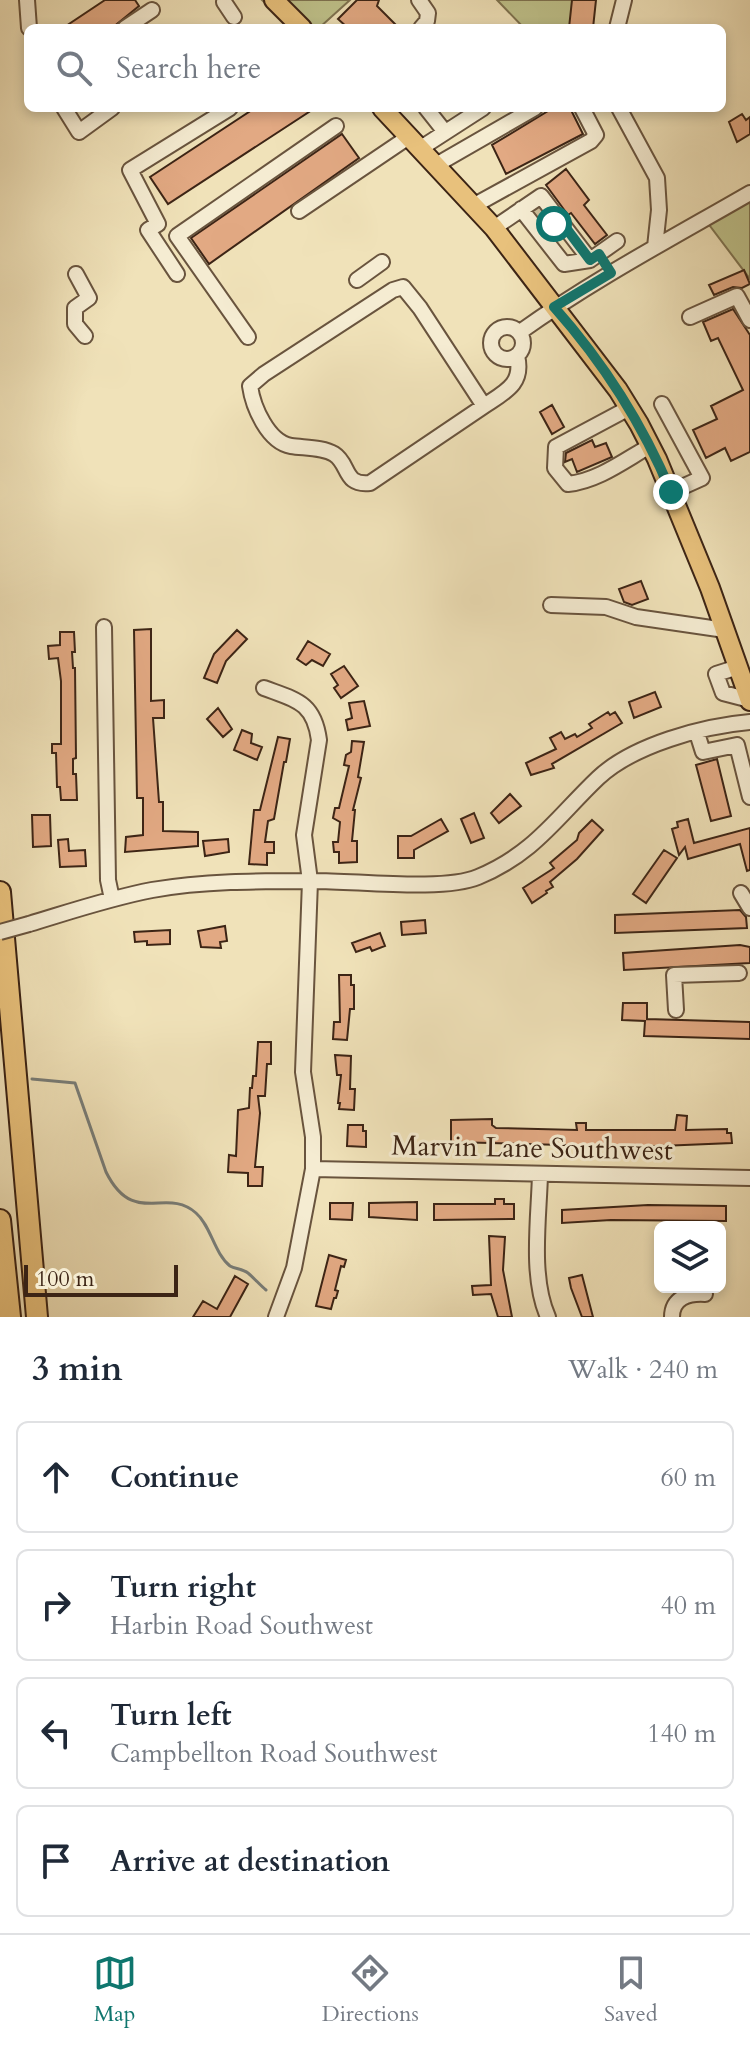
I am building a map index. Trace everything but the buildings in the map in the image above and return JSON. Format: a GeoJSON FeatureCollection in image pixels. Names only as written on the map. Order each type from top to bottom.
{"type":"FeatureCollection","features":[{"type":"Feature","properties":{"kind":"highway"},"geometry":{"type":"LineString","coordinates":[[0,892],[37,1317]]}},
{"type":"Feature","properties":{"kind":"highway"},"geometry":{"type":"LineString","coordinates":[[0,1220],[10,1317]]}},
{"type":"Feature","properties":{"kind":"main road"},"geometry":{"type":"LineString","coordinates":[[274,0],[298,24]]}},
{"type":"Feature","properties":{"kind":"main road"},"geometry":{"type":"LineString","coordinates":[[392,112],[415,142],[494,228],[629,408],[671,492],[750,700]]}},
{"type":"Feature","properties":{"kind":"street"},"geometry":{"type":"LineString","coordinates":[[27,0],[29,24]]}},
{"type":"Feature","properties":{"kind":"street"},"geometry":{"type":"LineString","coordinates":[[419,0],[428,13],[424,24]]}},
{"type":"Feature","properties":{"kind":"street"},"geometry":{"type":"LineString","coordinates":[[618,24],[624,0]]}},
{"type":"Feature","properties":{"kind":"street"},"geometry":{"type":"LineString","coordinates":[[224,2],[234,17]]}},
{"type":"Feature","properties":{"kind":"street"},"geometry":{"type":"LineString","coordinates":[[131,24],[152,10]]}},
{"type":"Feature","properties":{"kind":"street"},"geometry":{"type":"LineString","coordinates":[[66,112],[79,132],[106,112]]}},
{"type":"Feature","properties":{"kind":"street"},"geometry":{"type":"LineString","coordinates":[[177,274],[148,230],[158,224],[130,170],[224,112]]}},
{"type":"Feature","properties":{"kind":"street"},"geometry":{"type":"LineString","coordinates":[[429,112],[445,132]]}},
{"type":"Feature","properties":{"kind":"street"},"geometry":{"type":"LineString","coordinates":[[299,211],[415,142],[445,132],[477,112]]}},
{"type":"Feature","properties":{"kind":"street"},"geometry":{"type":"LineString","coordinates":[[436,165],[528,112]]}},
{"type":"Feature","properties":{"kind":"street"},"geometry":{"type":"LineString","coordinates":[[473,206],[591,141],[596,135],[584,112]]}},
{"type":"Feature","properties":{"kind":"street"},"geometry":{"type":"LineString","coordinates":[[621,112],[657,178],[659,210],[655,247]]}},
{"type":"Feature","properties":{"kind":"street"},"geometry":{"type":"LineString","coordinates":[[248,337],[207,274],[177,236],[336,126]]}},
{"type":"Feature","properties":{"kind":"street"},"geometry":{"type":"LineString","coordinates":[[520,332],[554,307],[750,193]]}},
{"type":"Feature","properties":{"kind":"street"},"geometry":{"type":"LineString","coordinates":[[494,228],[541,196],[540,215],[554,233],[595,257],[611,273]]}},
{"type":"Feature","properties":{"kind":"street"},"geometry":{"type":"LineString","coordinates":[[521,209],[540,215],[554,233],[564,264],[595,257],[617,241]]}},
{"type":"Feature","properties":{"kind":"street"},"geometry":{"type":"LineString","coordinates":[[357,280],[382,262]]}},
{"type":"Feature","properties":{"kind":"street"},"geometry":{"type":"LineString","coordinates":[[76,274],[89,298],[75,308],[75,324],[85,336]]}},
{"type":"Feature","properties":{"kind":"street"},"geometry":{"type":"LineString","coordinates":[[195,290],[207,274]]}},
{"type":"Feature","properties":{"kind":"street"},"geometry":{"type":"LineString","coordinates":[[484,406],[403,287],[367,306],[250,386],[253,404],[277,440],[286,445],[330,451],[337,455],[351,478],[360,484],[370,483],[514,387],[520,373],[517,356],[523,342],[520,332],[510,327],[500,329],[491,341],[497,355],[507,359],[517,356]]}},
{"type":"Feature","properties":{"kind":"street"},"geometry":{"type":"LineString","coordinates":[[690,317],[737,296],[750,320]]}},
{"type":"Feature","properties":{"kind":"street"},"geometry":{"type":"LineString","coordinates":[[662,404],[702,478],[671,492]]}},
{"type":"Feature","properties":{"kind":"street"},"geometry":{"type":"LineString","coordinates":[[629,408],[556,447],[555,468],[568,484],[577,483],[620,464],[650,446]]}},
{"type":"Feature","properties":{"kind":"street"},"geometry":{"type":"LineString","coordinates":[[551,605],[606,607],[636,617],[725,630]]}},
{"type":"Feature","properties":{"kind":"street"},"geometry":{"type":"LineString","coordinates":[[104,627],[108,880],[112,899]]}},
{"type":"Feature","properties":{"kind":"street"},"geometry":{"type":"LineString","coordinates":[[264,688],[297,700],[310,711],[317,725],[319,740],[304,835],[310,881],[303,1072],[313,1137],[313,1169],[294,1268],[276,1317]]}},
{"type":"Feature","properties":{"kind":"street"},"geometry":{"type":"LineString","coordinates":[[0,932],[112,899],[193,885],[310,881],[445,883],[476,878],[507,863],[535,843],[600,776],[631,754],[666,740],[750,722]]}},
{"type":"Feature","properties":{"kind":"street"},"geometry":{"type":"LineString","coordinates":[[697,733],[703,752],[737,745],[750,797]]}},
{"type":"Feature","properties":{"kind":"street"},"geometry":{"type":"LineString","coordinates":[[741,893],[750,908]]}},
{"type":"Feature","properties":{"kind":"street"},"geometry":{"type":"LineString","coordinates":[[676,1010],[674,975],[739,973]]}},
{"type":"Feature","properties":{"kind":"street","name":"Marvin Lane Southwest"},"geometry":{"type":"LineString","coordinates":[[313,1169],[750,1178]]}},
{"type":"Feature","properties":{"kind":"street"},"geometry":{"type":"LineString","coordinates":[[540,1174],[538,1276],[548,1317]]}},
{"type":"Feature","properties":{"kind":"street"},"geometry":{"type":"LineString","coordinates":[[672,1317],[671,1312],[677,1301],[690,1293],[705,1294]]}},
{"type":"Feature","properties":{"kind":"green space"},"geometry":{"type":"Polygon","coordinates":[[[262,0],[350,0],[323,24],[287,24],[262,0]]]}},
{"type":"Feature","properties":{"kind":"green space"},"geometry":{"type":"Polygon","coordinates":[[[497,0],[589,0],[575,24],[520,24],[497,0]]]}},
{"type":"Feature","properties":{"kind":"green space"},"geometry":{"type":"Polygon","coordinates":[[[750,192],[750,279],[704,218],[750,192]]]}},
{"type":"Feature","properties":{"kind":"waterway"},"geometry":{"type":"LineString","coordinates":[[32,1079],[75,1083],[106,1172],[117,1189],[139,1202],[173,1203],[196,1213],[225,1261],[248,1273],[266,1290]]}},
{"type":"Feature","properties":{"kind":"tunnel"},"geometry":{"type":"LineString","coordinates":[[535,219],[544,212]]}},
{"type":"Feature","properties":{"kind":"tunnel"},"geometry":{"type":"LineString","coordinates":[[545,231],[554,224]]}},
{"type":"Feature","properties":{"kind":"route"},"geometry":{"type":"LineString","coordinates":[[554,224],[560,220],[590,260],[599,254],[611,273],[554,307],[618,390],[639,424],[671,492]]}}]}
